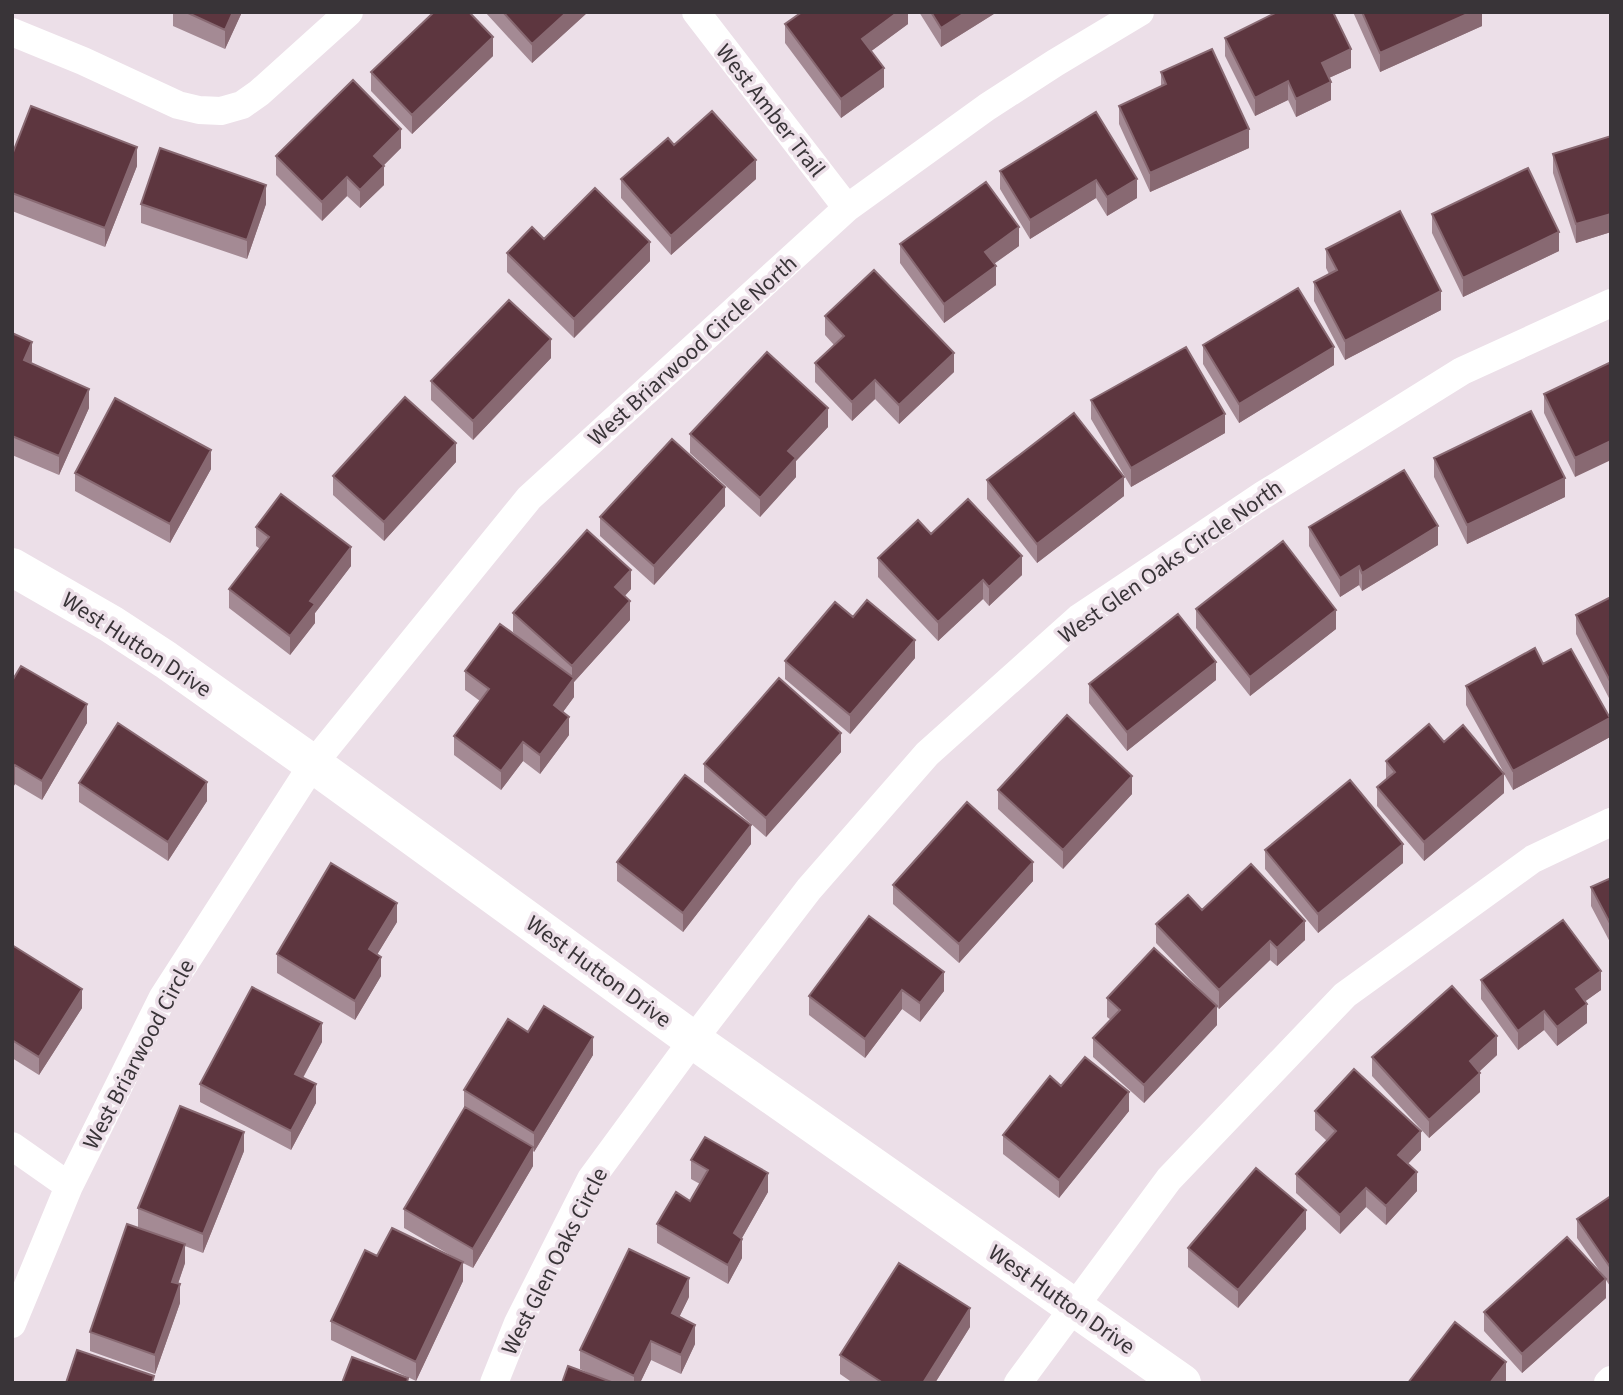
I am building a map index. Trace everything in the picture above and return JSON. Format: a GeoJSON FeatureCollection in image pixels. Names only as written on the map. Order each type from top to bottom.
{"type":"FeatureCollection","features":[{"type":"Feature","properties":{"kind":"street"},"geometry":{"type":"LineString","coordinates":[[12,32],[178,105],[221,111],[242,105],[259,93],[349,12]]}},
{"type":"Feature","properties":{"kind":"street","name":"West Amber Trail"},"geometry":{"type":"LineString","coordinates":[[696,12],[847,208]]}},
{"type":"Feature","properties":{"kind":"street","name":"West Briarwood Circle North"},"geometry":{"type":"LineString","coordinates":[[313,764],[529,498],[847,208],[987,107],[1140,12]]}},
{"type":"Feature","properties":{"kind":"street","name":"West Glen Oaks Circle North"},"geometry":{"type":"LineString","coordinates":[[693,1040],[809,888],[927,754],[1079,618],[1263,495],[1462,371],[1611,303]]}},
{"type":"Feature","properties":{"kind":"street","name":"West Hutton Drive"},"geometry":{"type":"LineString","coordinates":[[12,567],[111,624],[166,660],[693,1040],[1182,1383]]}},
{"type":"Feature","properties":{"kind":"street","name":"West Briarwood Circle"},"geometry":{"type":"LineString","coordinates":[[12,1324],[69,1186],[163,998],[313,764]]}},
{"type":"Feature","properties":{"kind":"street"},"geometry":{"type":"LineString","coordinates":[[1018,1383],[1169,1180],[1345,995],[1533,859],[1611,822]]}},
{"type":"Feature","properties":{"kind":"street","name":"West Glen Oaks Circle"},"geometry":{"type":"LineString","coordinates":[[494,1383],[518,1323],[591,1179],[693,1040]]}},
{"type":"Feature","properties":{"kind":"street"},"geometry":{"type":"LineString","coordinates":[[12,1146],[69,1186]]}},
{"type":"Feature","properties":{"kind":"building"},"geometry":{"type":"Polygon","coordinates":[[[186,12],[233,12],[225,30],[186,12]]]}},
{"type":"Feature","properties":{"kind":"building"},"geometry":{"type":"Polygon","coordinates":[[[434,12],[469,12],[493,37],[412,115],[371,72],[434,12]]]}},
{"type":"Feature","properties":{"kind":"building"},"geometry":{"type":"Polygon","coordinates":[[[503,12],[567,12],[532,44],[503,12]]]}},
{"type":"Feature","properties":{"kind":"building"},"geometry":{"type":"Polygon","coordinates":[[[802,12],[898,12],[862,39],[884,68],[841,99],[785,24],[802,12]]]}},
{"type":"Feature","properties":{"kind":"building"},"geometry":{"type":"Polygon","coordinates":[[[931,12],[966,12],[941,28],[931,12]]]}},
{"type":"Feature","properties":{"kind":"building"},"geometry":{"type":"Polygon","coordinates":[[[1277,12],[1333,12],[1351,49],[1322,63],[1331,82],[1296,99],[1288,81],[1255,98],[1225,38],[1277,12]]]}},
{"type":"Feature","properties":{"kind":"building"},"geometry":{"type":"Polygon","coordinates":[[[1362,12],[1472,12],[1380,53],[1362,12]]]}},
{"type":"Feature","properties":{"kind":"building"},"geometry":{"type":"Polygon","coordinates":[[[1212,49],[1249,129],[1150,173],[1119,106],[1166,84],[1161,72],[1212,49]]]}},
{"type":"Feature","properties":{"kind":"building"},"geometry":{"type":"Polygon","coordinates":[[[353,80],[401,129],[374,156],[384,166],[360,190],[347,177],[322,202],[276,156],[353,80]]]}},
{"type":"Feature","properties":{"kind":"building"},"geometry":{"type":"Polygon","coordinates":[[[31,106],[137,147],[105,228],[12,193],[12,155],[31,106]]]}},
{"type":"Feature","properties":{"kind":"building"},"geometry":{"type":"Polygon","coordinates":[[[712,111],[756,160],[671,236],[621,179],[668,138],[674,145],[712,111]]]}},
{"type":"Feature","properties":{"kind":"building"},"geometry":{"type":"Polygon","coordinates":[[[1096,112],[1137,179],[1107,197],[1096,180],[1030,220],[1000,171],[1096,112]]]}},
{"type":"Feature","properties":{"kind":"building"},"geometry":{"type":"Polygon","coordinates":[[[1611,136],[1611,214],[1576,224],[1553,154],[1611,136]]]}},
{"type":"Feature","properties":{"kind":"building"},"geometry":{"type":"Polygon","coordinates":[[[160,148],[266,185],[247,240],[141,204],[160,148]]]}},
{"type":"Feature","properties":{"kind":"building"},"geometry":{"type":"Polygon","coordinates":[[[1528,168],[1559,232],[1463,278],[1432,214],[1528,168]]]}},
{"type":"Feature","properties":{"kind":"building"},"geometry":{"type":"Polygon","coordinates":[[[986,182],[1019,227],[985,252],[996,266],[944,304],[900,244],[986,182]]]}},
{"type":"Feature","properties":{"kind":"building"},"geometry":{"type":"Polygon","coordinates":[[[595,188],[650,242],[574,319],[507,253],[532,227],[544,239],[595,188]]]}},
{"type":"Feature","properties":{"kind":"building"},"geometry":{"type":"Polygon","coordinates":[[[1400,211],[1441,291],[1345,341],[1314,282],[1337,270],[1326,249],[1400,211]]]}},
{"type":"Feature","properties":{"kind":"building"},"geometry":{"type":"Polygon","coordinates":[[[874,270],[954,353],[899,405],[875,380],[852,402],[815,363],[844,336],[825,316],[874,270]]]}},
{"type":"Feature","properties":{"kind":"building"},"geometry":{"type":"Polygon","coordinates":[[[1298,288],[1334,347],[1239,404],[1203,345],[1298,288]]]}},
{"type":"Feature","properties":{"kind":"building"},"geometry":{"type":"Polygon","coordinates":[[[509,300],[551,339],[473,421],[431,381],[509,300]]]}},
{"type":"Feature","properties":{"kind":"building"},"geometry":{"type":"Polygon","coordinates":[[[12,333],[32,342],[24,360],[89,389],[59,456],[12,436],[12,333]]]}},
{"type":"Feature","properties":{"kind":"building"},"geometry":{"type":"Polygon","coordinates":[[[1186,347],[1225,414],[1131,468],[1091,400],[1186,347]]]}},
{"type":"Feature","properties":{"kind":"building"},"geometry":{"type":"Polygon","coordinates":[[[767,352],[828,408],[788,451],[796,458],[760,498],[690,434],[767,352]]]}},
{"type":"Feature","properties":{"kind":"building"},"geometry":{"type":"Polygon","coordinates":[[[1611,362],[1611,441],[1575,458],[1544,394],[1611,362]]]}},
{"type":"Feature","properties":{"kind":"building"},"geometry":{"type":"Polygon","coordinates":[[[405,397],[456,443],[384,522],[333,476],[405,397]]]}},
{"type":"Feature","properties":{"kind":"building"},"geometry":{"type":"Polygon","coordinates":[[[115,398],[211,450],[170,524],[75,473],[115,398]]]}},
{"type":"Feature","properties":{"kind":"building"},"geometry":{"type":"Polygon","coordinates":[[[1531,411],[1565,478],[1467,525],[1434,458],[1531,411]]]}},
{"type":"Feature","properties":{"kind":"building"},"geometry":{"type":"Polygon","coordinates":[[[1074,413],[1124,477],[1037,544],[987,480],[1074,413]]]}},
{"type":"Feature","properties":{"kind":"building"},"geometry":{"type":"Polygon","coordinates":[[[672,439],[725,487],[654,566],[600,517],[672,439]]]}},
{"type":"Feature","properties":{"kind":"building"},"geometry":{"type":"Polygon","coordinates":[[[1404,470],[1438,526],[1362,573],[1359,566],[1340,578],[1309,527],[1404,470]]]}},
{"type":"Feature","properties":{"kind":"building"},"geometry":{"type":"Polygon","coordinates":[[[281,494],[351,547],[310,601],[315,604],[290,636],[229,589],[269,537],[256,527],[281,494]]]}},
{"type":"Feature","properties":{"kind":"building"},"geometry":{"type":"Polygon","coordinates":[[[968,499],[1022,556],[989,587],[983,580],[938,622],[878,558],[918,520],[931,534],[968,499]]]}},
{"type":"Feature","properties":{"kind":"building"},"geometry":{"type":"Polygon","coordinates":[[[587,530],[631,570],[615,587],[630,601],[572,666],[513,613],[587,530]]]}},
{"type":"Feature","properties":{"kind":"building"},"geometry":{"type":"Polygon","coordinates":[[[1283,541],[1336,610],[1250,677],[1196,609],[1283,541]]]}},
{"type":"Feature","properties":{"kind":"building"},"geometry":{"type":"Polygon","coordinates":[[[1611,597],[1611,683],[1576,615],[1611,597]]]}},
{"type":"Feature","properties":{"kind":"building"},"geometry":{"type":"Polygon","coordinates":[[[867,600],[915,640],[850,715],[785,661],[835,602],[853,617],[867,600]]]}},
{"type":"Feature","properties":{"kind":"building"},"geometry":{"type":"Polygon","coordinates":[[[1178,614],[1216,662],[1127,732],[1089,684],[1178,614]]]}},
{"type":"Feature","properties":{"kind":"building"},"geometry":{"type":"Polygon","coordinates":[[[500,624],[574,678],[554,705],[569,717],[540,755],[523,742],[501,771],[454,736],[489,689],[465,671],[500,624]]]}},
{"type":"Feature","properties":{"kind":"building"},"geometry":{"type":"Polygon","coordinates":[[[1535,648],[1543,664],[1571,649],[1610,718],[1513,771],[1466,686],[1535,648]]]}},
{"type":"Feature","properties":{"kind":"building"},"geometry":{"type":"Polygon","coordinates":[[[21,666],[87,704],[42,781],[15,765],[12,770],[12,681],[21,666]]]}},
{"type":"Feature","properties":{"kind":"building"},"geometry":{"type":"Polygon","coordinates":[[[779,678],[841,733],[766,818],[704,764],[779,678]]]}},
{"type":"Feature","properties":{"kind":"building"},"geometry":{"type":"Polygon","coordinates":[[[1067,715],[1132,776],[1063,850],[998,790],[1067,715]]]}},
{"type":"Feature","properties":{"kind":"building"},"geometry":{"type":"Polygon","coordinates":[[[118,723],[207,782],[168,842],[79,783],[118,723]]]}},
{"type":"Feature","properties":{"kind":"building"},"geometry":{"type":"Polygon","coordinates":[[[1429,724],[1444,742],[1463,725],[1504,774],[1424,842],[1377,787],[1395,772],[1386,761],[1429,724]]]}},
{"type":"Feature","properties":{"kind":"building"},"geometry":{"type":"Polygon","coordinates":[[[685,775],[751,825],[683,913],[617,862],[685,775]]]}},
{"type":"Feature","properties":{"kind":"building"},"geometry":{"type":"Polygon","coordinates":[[[1350,780],[1403,844],[1318,914],[1265,850],[1350,780]]]}},
{"type":"Feature","properties":{"kind":"building"},"geometry":{"type":"Polygon","coordinates":[[[967,802],[1033,862],[959,944],[893,885],[967,802]]]}},
{"type":"Feature","properties":{"kind":"building"},"geometry":{"type":"Polygon","coordinates":[[[331,863],[397,903],[369,949],[381,957],[355,1001],[277,954],[331,863]]]}},
{"type":"Feature","properties":{"kind":"building"},"geometry":{"type":"Polygon","coordinates":[[[1251,864],[1305,921],[1277,948],[1270,941],[1219,990],[1156,924],[1188,895],[1202,910],[1251,864]]]}},
{"type":"Feature","properties":{"kind":"building"},"geometry":{"type":"Polygon","coordinates":[[[1611,878],[1611,925],[1591,887],[1611,878]]]}},
{"type":"Feature","properties":{"kind":"building"},"geometry":{"type":"Polygon","coordinates":[[[869,916],[944,972],[920,1003],[902,990],[865,1039],[809,996],[869,916]]]}},
{"type":"Feature","properties":{"kind":"building"},"geometry":{"type":"Polygon","coordinates":[[[1563,920],[1601,971],[1576,989],[1587,1004],[1557,1027],[1544,1011],[1518,1031],[1481,980],[1563,920]]]}},
{"type":"Feature","properties":{"kind":"building"},"geometry":{"type":"Polygon","coordinates":[[[12,945],[82,989],[39,1057],[12,1040],[12,945]]]}},
{"type":"Feature","properties":{"kind":"building"},"geometry":{"type":"Polygon","coordinates":[[[1154,948],[1217,1006],[1144,1085],[1093,1038],[1120,1010],[1107,998],[1154,948]]]}},
{"type":"Feature","properties":{"kind":"building"},"geometry":{"type":"Polygon","coordinates":[[[1452,986],[1497,1036],[1470,1061],[1480,1073],[1429,1120],[1372,1057],[1452,986]]]}},
{"type":"Feature","properties":{"kind":"building"},"geometry":{"type":"Polygon","coordinates":[[[252,987],[322,1023],[295,1074],[316,1084],[291,1131],[200,1084],[252,987]]]}},
{"type":"Feature","properties":{"kind":"building"},"geometry":{"type":"Polygon","coordinates":[[[544,1006],[593,1037],[534,1133],[464,1090],[508,1019],[528,1032],[544,1006]]]}},
{"type":"Feature","properties":{"kind":"building"},"geometry":{"type":"Polygon","coordinates":[[[1085,1057],[1129,1092],[1059,1180],[1003,1135],[1050,1076],[1061,1086],[1085,1057]]]}},
{"type":"Feature","properties":{"kind":"building"},"geometry":{"type":"Polygon","coordinates":[[[1354,1069],[1421,1131],[1398,1155],[1417,1172],[1386,1206],[1366,1188],[1340,1215],[1296,1174],[1336,1131],[1315,1111],[1354,1069]]]}},
{"type":"Feature","properties":{"kind":"building"},"geometry":{"type":"Polygon","coordinates":[[[180,1106],[244,1132],[203,1234],[138,1208],[180,1106]]]}},
{"type":"Feature","properties":{"kind":"building"},"geometry":{"type":"Polygon","coordinates":[[[465,1107],[533,1147],[473,1249],[404,1209],[465,1107]]]}},
{"type":"Feature","properties":{"kind":"building"},"geometry":{"type":"Polygon","coordinates":[[[705,1137],[768,1173],[734,1233],[742,1239],[728,1265],[657,1224],[676,1192],[690,1201],[708,1170],[691,1160],[705,1137]]]}},
{"type":"Feature","properties":{"kind":"building"},"geometry":{"type":"Polygon","coordinates":[[[1256,1168],[1306,1210],[1238,1290],[1188,1248],[1256,1168]]]}},
{"type":"Feature","properties":{"kind":"building"},"geometry":{"type":"Polygon","coordinates":[[[1611,1196],[1611,1266],[1610,1267],[1577,1219],[1611,1196]]]}},
{"type":"Feature","properties":{"kind":"building"},"geometry":{"type":"Polygon","coordinates":[[[127,1224],[185,1244],[172,1282],[180,1284],[155,1355],[90,1332],[127,1224]]]}},
{"type":"Feature","properties":{"kind":"building"},"geometry":{"type":"Polygon","coordinates":[[[392,1228],[463,1262],[416,1362],[331,1321],[365,1250],[377,1256],[392,1228]]]}},
{"type":"Feature","properties":{"kind":"building"},"geometry":{"type":"Polygon","coordinates":[[[1567,1237],[1606,1279],[1522,1354],[1484,1312],[1567,1237]]]}},
{"type":"Feature","properties":{"kind":"building"},"geometry":{"type":"Polygon","coordinates":[[[629,1249],[689,1278],[672,1313],[695,1325],[681,1355],[651,1341],[634,1376],[580,1350],[629,1249]]]}},
{"type":"Feature","properties":{"kind":"building"},"geometry":{"type":"Polygon","coordinates":[[[899,1263],[970,1308],[923,1383],[883,1383],[840,1355],[899,1263]]]}},
{"type":"Feature","properties":{"kind":"building"},"geometry":{"type":"Polygon","coordinates":[[[1455,1322],[1506,1362],[1490,1383],[1408,1383],[1455,1322]]]}},
{"type":"Feature","properties":{"kind":"building"},"geometry":{"type":"Polygon","coordinates":[[[77,1350],[154,1376],[152,1383],[66,1383],[77,1350]]]}},
{"type":"Feature","properties":{"kind":"building"},"geometry":{"type":"Polygon","coordinates":[[[352,1357],[408,1378],[407,1383],[342,1383],[352,1357]]]}},
{"type":"Feature","properties":{"kind":"building"},"geometry":{"type":"Polygon","coordinates":[[[568,1366],[614,1383],[562,1383],[568,1366]]]}}]}
